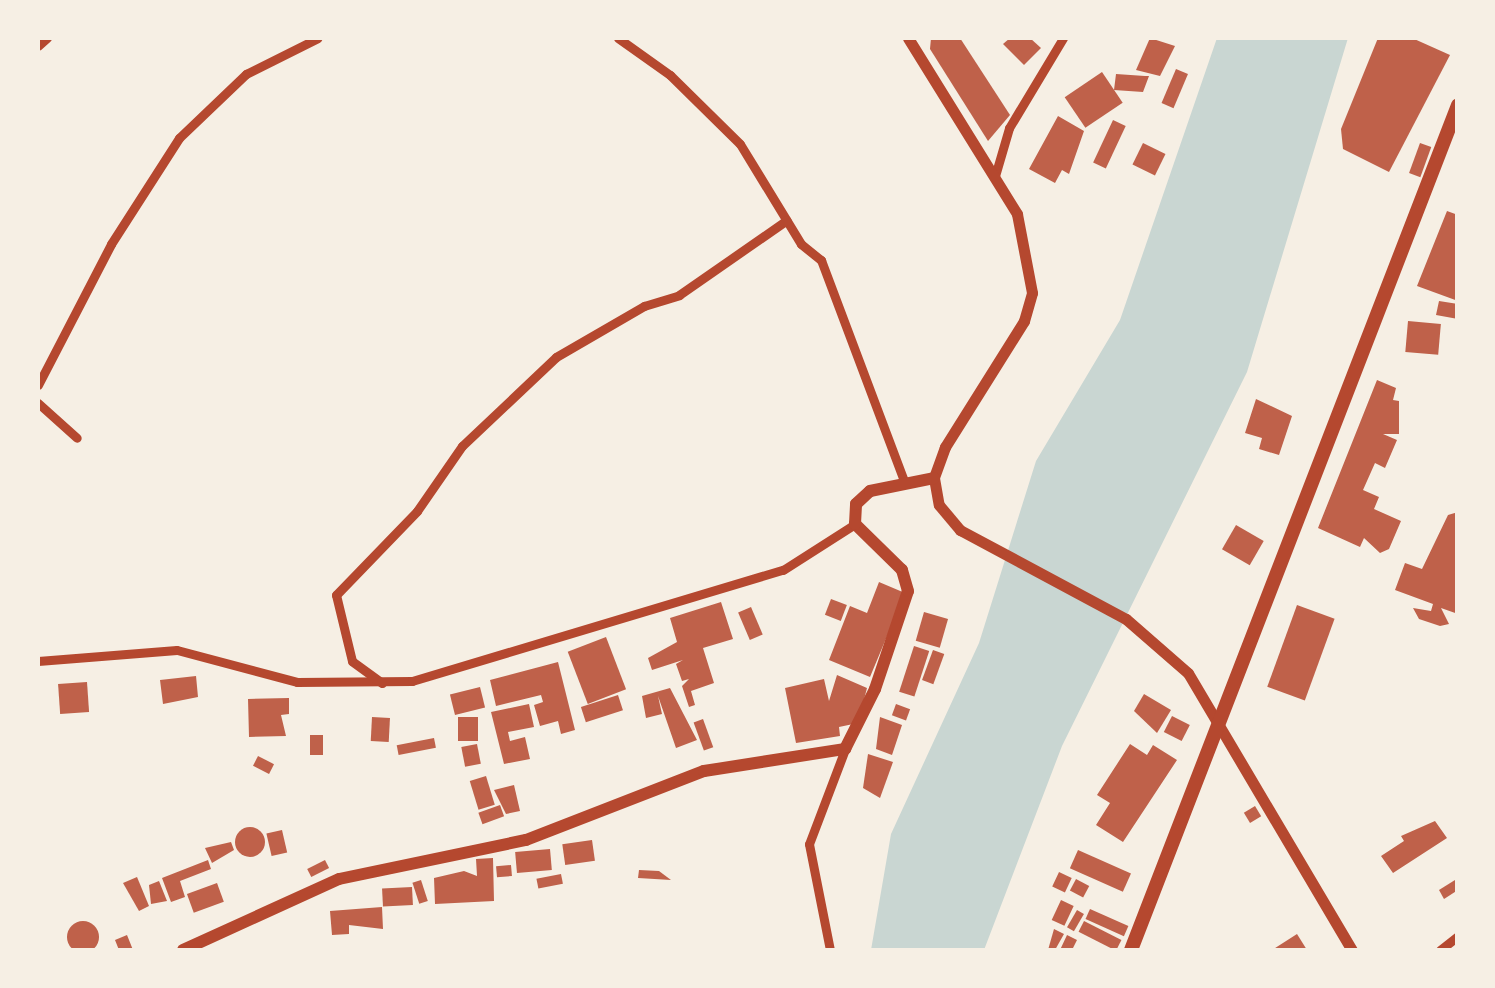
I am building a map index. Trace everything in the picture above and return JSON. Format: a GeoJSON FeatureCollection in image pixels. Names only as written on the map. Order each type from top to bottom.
{"type":"FeatureCollection","features":[{"type":"Feature","properties":{"kind":"main road"},"geometry":{"type":"LineString","coordinates":[[1132,950],[1458,105]]}},
{"type":"Feature","properties":{"kind":"main road"},"geometry":{"type":"LineString","coordinates":[[183,950],[339,880],[546,834],[704,771],[844,750],[876,689],[908,592],[902,570],[855,524],[863,496],[934,478]]}},
{"type":"Feature","properties":{"kind":"street"},"geometry":{"type":"LineString","coordinates":[[38,46],[47,38]]}},
{"type":"Feature","properties":{"kind":"street"},"geometry":{"type":"LineString","coordinates":[[38,384],[110,244],[179,138],[246,74],[305,41],[318,38]]}},
{"type":"Feature","properties":{"kind":"street"},"geometry":{"type":"LineString","coordinates":[[618,38],[670,75],[728,131],[755,162],[787,220],[826,269],[905,484]]}},
{"type":"Feature","properties":{"kind":"street"},"geometry":{"type":"LineString","coordinates":[[908,38],[1018,214],[1032,293],[1024,321],[945,447],[934,478],[940,505],[974,537],[1126,618],[1188,672],[1352,950]]}},
{"type":"Feature","properties":{"kind":"street"},"geometry":{"type":"LineString","coordinates":[[995,176],[1009,128],[1064,38]]}},
{"type":"Feature","properties":{"kind":"street"},"geometry":{"type":"LineString","coordinates":[[384,684],[352,661],[336,595],[417,511],[462,446],[556,358],[644,306],[679,294],[787,220]]}},
{"type":"Feature","properties":{"kind":"street"},"geometry":{"type":"LineString","coordinates":[[38,403],[78,438]]}},
{"type":"Feature","properties":{"kind":"street"},"geometry":{"type":"LineString","coordinates":[[38,661],[177,650],[297,682],[384,684],[442,676],[783,570],[855,524]]}},
{"type":"Feature","properties":{"kind":"street"},"geometry":{"type":"LineString","coordinates":[[830,950],[808,844],[844,750]]}},
{"type":"Feature","properties":{"kind":"street"},"geometry":{"type":"LineString","coordinates":[[1440,950],[1458,936]]}},
{"type":"Feature","properties":{"kind":"shaded area"},"geometry":{"type":"Polygon","coordinates":[[[1217,38],[1348,38],[1247,372],[1062,746],[984,950],[871,950],[891,834],[979,643],[1036,461],[1120,320],[1217,38]]]}},
{"type":"Feature","properties":{"kind":"building"},"geometry":{"type":"Polygon","coordinates":[[[931,38],[960,38],[1010,115],[988,141],[930,49],[931,38]]]}},
{"type":"Feature","properties":{"kind":"building"},"geometry":{"type":"Polygon","coordinates":[[[1010,38],[1030,38],[1041,48],[1024,65],[1003,44],[1010,38]]]}},
{"type":"Feature","properties":{"kind":"building"},"geometry":{"type":"Polygon","coordinates":[[[1150,38],[1175,46],[1160,76],[1136,70],[1150,38]]]}},
{"type":"Feature","properties":{"kind":"building"},"geometry":{"type":"Polygon","coordinates":[[[1378,38],[1412,38],[1450,55],[1389,172],[1343,149],[1341,129],[1378,38]]]}},
{"type":"Feature","properties":{"kind":"building"},"geometry":{"type":"Polygon","coordinates":[[[1176,69],[1188,74],[1174,108],[1162,103],[1176,69]]]}},
{"type":"Feature","properties":{"kind":"building"},"geometry":{"type":"Polygon","coordinates":[[[1102,72],[1123,103],[1085,128],[1065,97],[1102,72]]]}},
{"type":"Feature","properties":{"kind":"building"},"geometry":{"type":"Polygon","coordinates":[[[1116,74],[1149,76],[1143,92],[1114,90],[1116,74]]]}},
{"type":"Feature","properties":{"kind":"building"},"geometry":{"type":"Polygon","coordinates":[[[1058,116],[1084,131],[1069,174],[1062,170],[1055,183],[1029,169],[1058,116]]]}},
{"type":"Feature","properties":{"kind":"building"},"geometry":{"type":"Polygon","coordinates":[[[1113,120],[1126,126],[1106,169],[1093,163],[1113,120]]]}},
{"type":"Feature","properties":{"kind":"building"},"geometry":{"type":"Polygon","coordinates":[[[1143,143],[1165,154],[1155,176],[1132,165],[1143,143]]]}},
{"type":"Feature","properties":{"kind":"building"},"geometry":{"type":"Polygon","coordinates":[[[1420,143],[1431,147],[1420,177],[1409,173],[1420,143]]]}},
{"type":"Feature","properties":{"kind":"building"},"geometry":{"type":"Polygon","coordinates":[[[1447,211],[1458,215],[1458,301],[1417,286],[1447,211]]]}},
{"type":"Feature","properties":{"kind":"building"},"geometry":{"type":"Polygon","coordinates":[[[1439,301],[1458,304],[1458,319],[1436,315],[1439,301]]]}},
{"type":"Feature","properties":{"kind":"building"},"geometry":{"type":"Polygon","coordinates":[[[1408,321],[1441,324],[1438,355],[1405,352],[1408,321]]]}},
{"type":"Feature","properties":{"kind":"building"},"geometry":{"type":"Polygon","coordinates":[[[1377,380],[1396,388],[1393,400],[1399,401],[1399,434],[1383,434],[1397,440],[1385,468],[1375,463],[1363,490],[1379,497],[1374,509],[1401,521],[1389,549],[1380,553],[1364,538],[1360,547],[1318,528],[1377,380]]]}},
{"type":"Feature","properties":{"kind":"building"},"geometry":{"type":"Polygon","coordinates":[[[1256,399],[1292,416],[1279,455],[1259,449],[1262,438],[1245,433],[1256,399]]]}},
{"type":"Feature","properties":{"kind":"building"},"geometry":{"type":"Polygon","coordinates":[[[1458,512],[1458,614],[1441,608],[1449,624],[1440,626],[1419,619],[1413,608],[1431,611],[1433,604],[1395,590],[1405,563],[1422,569],[1448,515],[1458,512]]]}},
{"type":"Feature","properties":{"kind":"building"},"geometry":{"type":"Polygon","coordinates":[[[1236,525],[1264,541],[1250,565],[1222,549],[1236,525]]]}},
{"type":"Feature","properties":{"kind":"building"},"geometry":{"type":"Polygon","coordinates":[[[879,582],[905,593],[870,677],[829,660],[850,606],[867,613],[879,582]]]}},
{"type":"Feature","properties":{"kind":"building"},"geometry":{"type":"Polygon","coordinates":[[[831,599],[847,605],[841,621],[825,615],[831,599]]]}},
{"type":"Feature","properties":{"kind":"building"},"geometry":{"type":"Polygon","coordinates":[[[721,602],[733,639],[703,648],[714,683],[691,691],[695,705],[689,707],[682,686],[689,679],[682,681],[676,664],[683,660],[652,670],[648,658],[677,642],[670,618],[721,602]]]}},
{"type":"Feature","properties":{"kind":"building"},"geometry":{"type":"Polygon","coordinates":[[[1297,605],[1335,619],[1305,700],[1267,687],[1297,605]]]}},
{"type":"Feature","properties":{"kind":"building"},"geometry":{"type":"Polygon","coordinates":[[[751,607],[763,635],[750,640],[738,612],[751,607]]]}},
{"type":"Feature","properties":{"kind":"building"},"geometry":{"type":"Polygon","coordinates":[[[924,612],[948,619],[940,648],[916,641],[924,612]]]}},
{"type":"Feature","properties":{"kind":"building"},"geometry":{"type":"Polygon","coordinates":[[[606,637],[626,689],[588,704],[568,652],[606,637]]]}},
{"type":"Feature","properties":{"kind":"building"},"geometry":{"type":"Polygon","coordinates":[[[914,646],[929,651],[914,697],[899,692],[914,646]]]}},
{"type":"Feature","properties":{"kind":"building"},"geometry":{"type":"Polygon","coordinates":[[[933,650],[944,654],[933,684],[922,680],[933,650]]]}},
{"type":"Feature","properties":{"kind":"building"},"geometry":{"type":"Polygon","coordinates":[[[558,662],[575,730],[561,734],[558,721],[540,726],[534,705],[543,702],[541,695],[496,706],[490,680],[558,662]]]}},
{"type":"Feature","properties":{"kind":"building"},"geometry":{"type":"Polygon","coordinates":[[[837,675],[867,688],[858,723],[839,727],[840,736],[796,743],[785,688],[824,679],[829,701],[837,675]]]}},
{"type":"Feature","properties":{"kind":"building"},"geometry":{"type":"Polygon","coordinates":[[[196,676],[198,697],[163,704],[160,680],[196,676]]]}},
{"type":"Feature","properties":{"kind":"building"},"geometry":{"type":"Polygon","coordinates":[[[87,682],[89,712],[60,714],[58,684],[87,682]]]}},
{"type":"Feature","properties":{"kind":"building"},"geometry":{"type":"Polygon","coordinates":[[[480,687],[485,707],[455,715],[450,694],[480,687]]]}},
{"type":"Feature","properties":{"kind":"building"},"geometry":{"type":"Polygon","coordinates":[[[670,688],[697,740],[676,748],[658,696],[662,714],[646,718],[642,696],[670,688]]]}},
{"type":"Feature","properties":{"kind":"building"},"geometry":{"type":"Polygon","coordinates":[[[1144,694],[1171,710],[1157,733],[1134,711],[1144,694]]]}},
{"type":"Feature","properties":{"kind":"building"},"geometry":{"type":"Polygon","coordinates":[[[618,695],[623,710],[586,722],[581,707],[618,695]]]}},
{"type":"Feature","properties":{"kind":"building"},"geometry":{"type":"Polygon","coordinates":[[[289,698],[289,714],[281,715],[286,736],[249,737],[248,699],[289,698]]]}},
{"type":"Feature","properties":{"kind":"building"},"geometry":{"type":"Polygon","coordinates":[[[529,704],[534,727],[508,732],[510,741],[525,737],[530,759],[504,764],[491,712],[529,704]]]}},
{"type":"Feature","properties":{"kind":"building"},"geometry":{"type":"Polygon","coordinates":[[[896,704],[910,709],[906,720],[892,715],[896,704]]]}},
{"type":"Feature","properties":{"kind":"building"},"geometry":{"type":"Polygon","coordinates":[[[1172,716],[1190,725],[1182,741],[1164,732],[1172,716]]]}},
{"type":"Feature","properties":{"kind":"building"},"geometry":{"type":"Polygon","coordinates":[[[372,717],[390,718],[389,742],[371,741],[372,717]]]}},
{"type":"Feature","properties":{"kind":"building"},"geometry":{"type":"Polygon","coordinates":[[[458,717],[478,717],[478,741],[458,741],[458,717]]]}},
{"type":"Feature","properties":{"kind":"building"},"geometry":{"type":"Polygon","coordinates":[[[880,717],[902,725],[892,755],[876,749],[880,717]]]}},
{"type":"Feature","properties":{"kind":"building"},"geometry":{"type":"Polygon","coordinates":[[[703,719],[713,747],[704,751],[694,722],[703,719]]]}},
{"type":"Feature","properties":{"kind":"building"},"geometry":{"type":"Polygon","coordinates":[[[310,735],[323,735],[323,755],[310,755],[310,735]]]}},
{"type":"Feature","properties":{"kind":"building"},"geometry":{"type":"Polygon","coordinates":[[[434,738],[436,748],[399,755],[397,745],[434,738]]]}},
{"type":"Feature","properties":{"kind":"building"},"geometry":{"type":"Polygon","coordinates":[[[477,744],[481,764],[465,767],[461,747],[477,744]]]}},
{"type":"Feature","properties":{"kind":"building"},"geometry":{"type":"Polygon","coordinates":[[[1130,744],[1147,755],[1153,745],[1177,760],[1123,842],[1096,825],[1110,803],[1097,795],[1130,744]]]}},
{"type":"Feature","properties":{"kind":"building"},"geometry":{"type":"Polygon","coordinates":[[[868,754],[893,762],[880,798],[863,788],[868,754]]]}},
{"type":"Feature","properties":{"kind":"building"},"geometry":{"type":"Polygon","coordinates":[[[258,756],[274,764],[269,774],[253,766],[258,756]]]}},
{"type":"Feature","properties":{"kind":"building"},"geometry":{"type":"Polygon","coordinates":[[[486,776],[495,805],[479,810],[470,781],[486,776]]]}},
{"type":"Feature","properties":{"kind":"building"},"geometry":{"type":"Polygon","coordinates":[[[514,785],[520,811],[506,814],[494,790],[514,785]]]}},
{"type":"Feature","properties":{"kind":"building"},"geometry":{"type":"Polygon","coordinates":[[[500,805],[504,816],[482,824],[478,813],[500,805]]]}},
{"type":"Feature","properties":{"kind":"building"},"geometry":{"type":"Polygon","coordinates":[[[1255,806],[1261,816],[1250,823],[1244,813],[1255,806]]]}},
{"type":"Feature","properties":{"kind":"building"},"geometry":{"type":"Polygon","coordinates":[[[1435,821],[1447,838],[1393,873],[1381,856],[1404,841],[1401,836],[1435,821]]]}},
{"type":"Feature","properties":{"kind":"building"},"geometry":{"type":"Polygon","coordinates":[[[250,827],[261,831],[265,842],[261,853],[250,857],[239,853],[235,842],[239,831],[250,827]]]}},
{"type":"Feature","properties":{"kind":"building"},"geometry":{"type":"Polygon","coordinates":[[[282,830],[287,852],[272,856],[266,834],[282,830]]]}},
{"type":"Feature","properties":{"kind":"building"},"geometry":{"type":"Polygon","coordinates":[[[592,840],[595,861],[565,865],[562,844],[592,840]]]}},
{"type":"Feature","properties":{"kind":"building"},"geometry":{"type":"Polygon","coordinates":[[[231,842],[234,850],[212,863],[205,848],[231,842]]]}},
{"type":"Feature","properties":{"kind":"building"},"geometry":{"type":"Polygon","coordinates":[[[550,849],[552,870],[517,873],[515,852],[550,849]]]}},
{"type":"Feature","properties":{"kind":"building"},"geometry":{"type":"Polygon","coordinates":[[[1078,850],[1131,874],[1123,892],[1070,868],[1078,850]]]}},
{"type":"Feature","properties":{"kind":"building"},"geometry":{"type":"Polygon","coordinates":[[[493,858],[494,901],[435,904],[434,878],[464,871],[477,876],[476,859],[493,858]]]}},
{"type":"Feature","properties":{"kind":"building"},"geometry":{"type":"Polygon","coordinates":[[[208,860],[211,869],[180,881],[185,897],[171,902],[162,878],[208,860]]]}},
{"type":"Feature","properties":{"kind":"building"},"geometry":{"type":"Polygon","coordinates":[[[325,860],[329,868],[311,877],[307,869],[325,860]]]}},
{"type":"Feature","properties":{"kind":"building"},"geometry":{"type":"Polygon","coordinates":[[[511,865],[512,876],[497,877],[496,866],[511,865]]]}},
{"type":"Feature","properties":{"kind":"building"},"geometry":{"type":"Polygon","coordinates":[[[639,870],[659,871],[671,880],[638,878],[639,870]]]}},
{"type":"Feature","properties":{"kind":"building"},"geometry":{"type":"Polygon","coordinates":[[[1059,872],[1072,878],[1065,892],[1052,887],[1059,872]]]}},
{"type":"Feature","properties":{"kind":"building"},"geometry":{"type":"Polygon","coordinates":[[[561,874],[563,884],[538,889],[536,879],[561,874]]]}},
{"type":"Feature","properties":{"kind":"building"},"geometry":{"type":"Polygon","coordinates":[[[137,877],[149,906],[139,911],[123,883],[137,877]]]}},
{"type":"Feature","properties":{"kind":"building"},"geometry":{"type":"Polygon","coordinates":[[[1076,879],[1089,886],[1083,898],[1070,890],[1076,879]]]}},
{"type":"Feature","properties":{"kind":"building"},"geometry":{"type":"Polygon","coordinates":[[[421,880],[428,901],[419,904],[412,883],[421,880]]]}},
{"type":"Feature","properties":{"kind":"building"},"geometry":{"type":"Polygon","coordinates":[[[1455,880],[1458,890],[1444,899],[1439,890],[1455,880]]]}},
{"type":"Feature","properties":{"kind":"building"},"geometry":{"type":"Polygon","coordinates":[[[159,881],[167,901],[151,904],[149,885],[159,881]]]}},
{"type":"Feature","properties":{"kind":"building"},"geometry":{"type":"Polygon","coordinates":[[[217,883],[224,902],[194,913],[187,894],[217,883]]]}},
{"type":"Feature","properties":{"kind":"building"},"geometry":{"type":"Polygon","coordinates":[[[412,887],[413,905],[383,907],[382,889],[412,887]]]}},
{"type":"Feature","properties":{"kind":"building"},"geometry":{"type":"Polygon","coordinates":[[[1061,900],[1074,906],[1064,926],[1052,920],[1061,900]]]}},
{"type":"Feature","properties":{"kind":"building"},"geometry":{"type":"Polygon","coordinates":[[[382,907],[383,929],[349,925],[349,934],[332,935],[330,911],[382,907]]]}},
{"type":"Feature","properties":{"kind":"building"},"geometry":{"type":"Polygon","coordinates":[[[1090,909],[1128,926],[1124,936],[1086,919],[1090,909]]]}},
{"type":"Feature","properties":{"kind":"building"},"geometry":{"type":"Polygon","coordinates":[[[1077,910],[1084,914],[1074,931],[1067,927],[1077,910]]]}},
{"type":"Feature","properties":{"kind":"building"},"geometry":{"type":"Polygon","coordinates":[[[83,921],[94,926],[99,937],[94,948],[83,953],[72,948],[67,937],[72,926],[83,921]]]}},
{"type":"Feature","properties":{"kind":"building"},"geometry":{"type":"Polygon","coordinates":[[[1084,921],[1121,940],[1114,950],[1079,932],[1084,921]]]}},
{"type":"Feature","properties":{"kind":"building"},"geometry":{"type":"Polygon","coordinates":[[[1054,929],[1064,934],[1055,950],[1048,950],[1054,929]]]}},
{"type":"Feature","properties":{"kind":"building"},"geometry":{"type":"Polygon","coordinates":[[[1297,934],[1307,950],[1272,950],[1297,934]]]}},
{"type":"Feature","properties":{"kind":"building"},"geometry":{"type":"Polygon","coordinates":[[[127,935],[133,950],[119,950],[115,940],[127,935]]]}},
{"type":"Feature","properties":{"kind":"building"},"geometry":{"type":"Polygon","coordinates":[[[1067,935],[1077,940],[1072,950],[1060,950],[1067,935]]]}}]}
